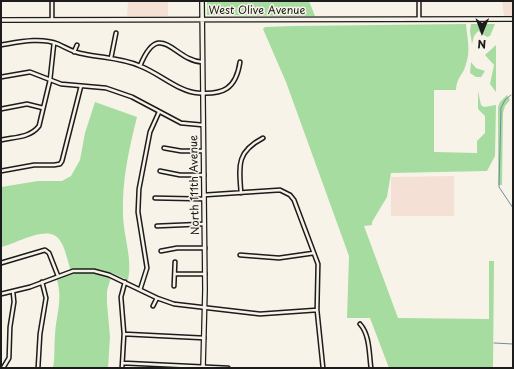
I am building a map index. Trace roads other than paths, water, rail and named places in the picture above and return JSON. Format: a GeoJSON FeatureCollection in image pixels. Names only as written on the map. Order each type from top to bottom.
{"type":"FeatureCollection","features":[{"type":"Feature","properties":{"kind":"main road","name":"North 111th Avenue"},"geometry":{"type":"LineString","coordinates":[[202,1],[205,248],[203,367]]}},
{"type":"Feature","properties":{"kind":"main road","name":"West Olive Avenue"},"geometry":{"type":"LineString","coordinates":[[1,20],[202,21],[513,19]]}},
{"type":"Feature","properties":{"kind":"street"},"geometry":{"type":"LineString","coordinates":[[52,1],[52,20]]}},
{"type":"Feature","properties":{"kind":"street"},"geometry":{"type":"LineString","coordinates":[[419,1],[419,19]]}},
{"type":"Feature","properties":{"kind":"street"},"geometry":{"type":"LineString","coordinates":[[111,58],[116,33]]}},
{"type":"Feature","properties":{"kind":"street"},"geometry":{"type":"LineString","coordinates":[[1,45],[33,41],[54,43],[74,52],[111,58],[140,66],[185,91],[202,94],[219,92],[230,87],[238,75],[240,62]]}},
{"type":"Feature","properties":{"kind":"street"},"geometry":{"type":"LineString","coordinates":[[1,140],[27,136],[34,132],[40,124],[50,80],[54,43]]}},
{"type":"Feature","properties":{"kind":"street"},"geometry":{"type":"LineString","coordinates":[[140,66],[147,50],[153,45],[159,43],[168,44],[195,61],[202,62]]}},
{"type":"Feature","properties":{"kind":"street"},"geometry":{"type":"LineString","coordinates":[[74,52],[77,45]]}},
{"type":"Feature","properties":{"kind":"street"},"geometry":{"type":"LineString","coordinates":[[1,77],[30,72],[61,84],[119,92],[138,99],[181,123],[203,125]]}},
{"type":"Feature","properties":{"kind":"street"},"geometry":{"type":"LineString","coordinates":[[1,171],[34,165],[60,164],[64,157],[81,86]]}},
{"type":"Feature","properties":{"kind":"street"},"geometry":{"type":"LineString","coordinates":[[1,109],[27,104],[43,108]]}},
{"type":"Feature","properties":{"kind":"street"},"geometry":{"type":"LineString","coordinates":[[140,290],[147,268],[138,212],[139,189],[150,132],[159,112]]}},
{"type":"Feature","properties":{"kind":"street"},"geometry":{"type":"LineString","coordinates":[[240,193],[240,160],[245,150],[263,138]]}},
{"type":"Feature","properties":{"kind":"street"},"geometry":{"type":"LineString","coordinates":[[164,148],[181,151],[203,151]]}},
{"type":"Feature","properties":{"kind":"street"},"geometry":{"type":"LineString","coordinates":[[160,171],[180,175],[204,175]]}},
{"type":"Feature","properties":{"kind":"street"},"geometry":{"type":"LineString","coordinates":[[155,198],[204,197],[280,190],[290,195],[294,200],[314,253],[319,275],[317,310],[323,368]]}},
{"type":"Feature","properties":{"kind":"street"},"geometry":{"type":"LineString","coordinates":[[157,226],[204,224]]}},
{"type":"Feature","properties":{"kind":"street"},"geometry":{"type":"LineString","coordinates":[[161,251],[177,248],[205,248]]}},
{"type":"Feature","properties":{"kind":"street"},"geometry":{"type":"LineString","coordinates":[[1,263],[45,250],[49,253],[58,276]]}},
{"type":"Feature","properties":{"kind":"street"},"geometry":{"type":"LineString","coordinates":[[240,255],[279,258],[314,253]]}},
{"type":"Feature","properties":{"kind":"street"},"geometry":{"type":"LineString","coordinates":[[174,286],[176,274],[175,262]]}},
{"type":"Feature","properties":{"kind":"street"},"geometry":{"type":"LineString","coordinates":[[1,294],[13,292],[73,271],[94,271],[109,275],[157,298],[174,304],[268,315],[317,310]]}},
{"type":"Feature","properties":{"kind":"street"},"geometry":{"type":"LineString","coordinates":[[176,274],[205,274]]}},
{"type":"Feature","properties":{"kind":"street"},"geometry":{"type":"LineString","coordinates":[[38,368],[40,334],[46,298],[42,282]]}},
{"type":"Feature","properties":{"kind":"street"},"geometry":{"type":"LineString","coordinates":[[122,368],[124,334],[121,296],[125,282]]}},
{"type":"Feature","properties":{"kind":"street"},"geometry":{"type":"LineString","coordinates":[[3,368],[9,358],[10,327],[14,302],[13,292]]}},
{"type":"Feature","properties":{"kind":"street"},"geometry":{"type":"LineString","coordinates":[[153,306],[157,298]]}},
{"type":"Feature","properties":{"kind":"street"},"geometry":{"type":"LineString","coordinates":[[360,324],[365,330],[370,368]]}},
{"type":"Feature","properties":{"kind":"street"},"geometry":{"type":"LineString","coordinates":[[124,334],[204,338]]}},
{"type":"Feature","properties":{"kind":"street"},"geometry":{"type":"LineString","coordinates":[[123,363],[228,368]]}},
{"type":"Feature","properties":{"kind":"waterway"},"geometry":{"type":"LineString","coordinates":[[511,95],[505,100],[501,108],[499,187],[513,208]]}},
{"type":"Feature","properties":{"kind":"waterway"},"geometry":{"type":"LineString","coordinates":[[494,343],[513,344]]}}]}
